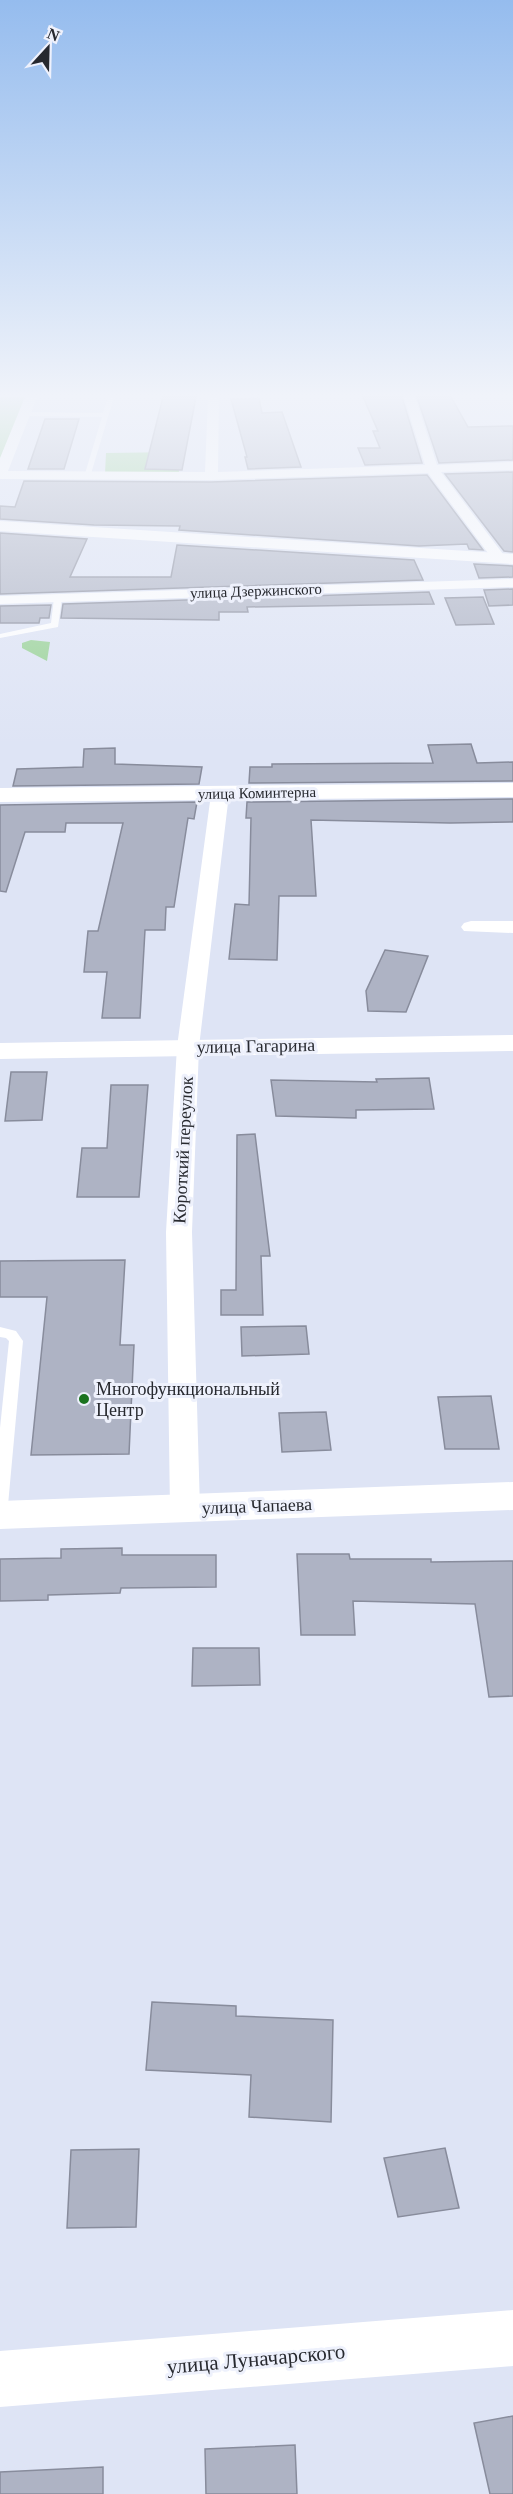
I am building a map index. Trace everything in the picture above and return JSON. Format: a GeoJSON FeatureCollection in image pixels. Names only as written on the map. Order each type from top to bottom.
{"type":"FeatureCollection","features":[{"type":"Feature","properties":{"kind":"main road","name":"улица Чапаева"},"geometry":{"type":"LineString","coordinates":[[0,1515],[513,1496]]}},
{"type":"Feature","properties":{"kind":"main road","name":"улица Луначарского"},"geometry":{"type":"LineString","coordinates":[[0,2379],[513,2338]]}},
{"type":"Feature","properties":{"kind":"street"},"geometry":{"type":"LineString","coordinates":[[468,513],[506,559]]}},
{"type":"Feature","properties":{"kind":"street"},"geometry":{"type":"LineString","coordinates":[[0,526],[506,559]]}},
{"type":"Feature","properties":{"kind":"street","name":"улица Дзержинского"},"geometry":{"type":"LineString","coordinates":[[0,600],[513,583]]}},
{"type":"Feature","properties":{"kind":"street","name":"улица Коминтерна"},"geometry":{"type":"LineString","coordinates":[[0,795],[513,790]]}},
{"type":"Feature","properties":{"kind":"street","name":"Короткий переулок"},"geometry":{"type":"LineString","coordinates":[[185,1509],[179,1232],[188,1047],[220,794]]}},
{"type":"Feature","properties":{"kind":"street"},"geometry":{"type":"LineString","coordinates":[[471,927],[513,927]]}},
{"type":"Feature","properties":{"kind":"street","name":"улица Гагарина"},"geometry":{"type":"LineString","coordinates":[[0,1051],[513,1043]]}},
{"type":"Feature","properties":{"kind":"lane"},"geometry":{"type":"LineString","coordinates":[[0,636],[55,625],[58,598]]}},
{"type":"Feature","properties":{"kind":"lane"},"geometry":{"type":"LineString","coordinates":[[0,1332],[10,1334],[16,1341],[6,1391],[0,1505]]}},
{"type":"Feature","properties":{"kind":"green space"},"geometry":{"type":"Polygon","coordinates":[[[31,640],[50,642],[47,661],[22,648],[22,643],[31,640]]]}},
{"type":"Feature","properties":{"kind":"building"},"geometry":{"type":"Polygon","coordinates":[[[0,513],[456,513],[483,550],[469,549],[467,544],[419,546],[179,530],[180,526],[94,525],[0,519],[0,513]]]}},
{"type":"Feature","properties":{"kind":"building"},"geometry":{"type":"Polygon","coordinates":[[[475,513],[513,513],[513,552],[504,551],[475,513]]]}},
{"type":"Feature","properties":{"kind":"building"},"geometry":{"type":"Polygon","coordinates":[[[0,533],[87,539],[70,577],[171,577],[177,545],[414,560],[423,580],[0,594],[0,533]]]}},
{"type":"Feature","properties":{"kind":"building"},"geometry":{"type":"Polygon","coordinates":[[[474,564],[513,566],[513,577],[479,578],[474,564]]]}},
{"type":"Feature","properties":{"kind":"building"},"geometry":{"type":"Polygon","coordinates":[[[513,589],[513,605],[489,606],[484,590],[513,589]]]}},
{"type":"Feature","properties":{"kind":"building"},"geometry":{"type":"Polygon","coordinates":[[[429,592],[434,604],[247,607],[248,612],[219,612],[219,620],[61,618],[63,604],[429,592]]]}},
{"type":"Feature","properties":{"kind":"building"},"geometry":{"type":"Polygon","coordinates":[[[483,597],[494,624],[456,625],[445,598],[483,597]]]}},
{"type":"Feature","properties":{"kind":"building"},"geometry":{"type":"Polygon","coordinates":[[[51,605],[49,618],[40,618],[39,623],[0,623],[0,606],[51,605]]]}},
{"type":"Feature","properties":{"kind":"building"},"geometry":{"type":"Polygon","coordinates":[[[471,744],[477,763],[513,762],[513,781],[249,783],[250,767],[272,767],[272,764],[433,763],[428,745],[471,744]]]}},
{"type":"Feature","properties":{"kind":"building"},"geometry":{"type":"Polygon","coordinates":[[[115,748],[115,764],[202,767],[199,784],[13,786],[17,769],[83,767],[84,749],[115,748]]]}},
{"type":"Feature","properties":{"kind":"building"},"geometry":{"type":"Polygon","coordinates":[[[513,799],[513,822],[311,820],[316,896],[279,896],[277,960],[229,959],[235,904],[249,905],[251,818],[246,818],[247,802],[513,799]]]}},
{"type":"Feature","properties":{"kind":"building"},"geometry":{"type":"Polygon","coordinates":[[[197,802],[194,819],[188,818],[174,907],[166,907],[165,930],[145,930],[140,1018],[102,1018],[107,972],[84,972],[88,931],[98,931],[123,823],[66,823],[65,832],[25,832],[6,892],[0,891],[0,805],[197,802]]]}},
{"type":"Feature","properties":{"kind":"building"},"geometry":{"type":"Polygon","coordinates":[[[385,950],[428,956],[406,1012],[368,1011],[366,991],[385,950]]]}},
{"type":"Feature","properties":{"kind":"building"},"geometry":{"type":"Polygon","coordinates":[[[11,1072],[47,1072],[42,1120],[5,1121],[11,1072]]]}},
{"type":"Feature","properties":{"kind":"building"},"geometry":{"type":"Polygon","coordinates":[[[429,1078],[434,1109],[356,1110],[356,1118],[276,1116],[271,1080],[377,1082],[376,1079],[429,1078]]]}},
{"type":"Feature","properties":{"kind":"building"},"geometry":{"type":"Polygon","coordinates":[[[111,1085],[148,1085],[139,1197],[77,1197],[82,1148],[107,1148],[111,1085]]]}},
{"type":"Feature","properties":{"kind":"building"},"geometry":{"type":"Polygon","coordinates":[[[255,1134],[270,1256],[261,1256],[263,1315],[221,1315],[221,1290],[236,1290],[237,1135],[255,1134]]]}},
{"type":"Feature","properties":{"kind":"building","name":"Многофункциональный Центр"},"geometry":{"type":"Polygon","coordinates":[[[125,1260],[120,1345],[134,1345],[129,1454],[31,1455],[47,1297],[0,1297],[0,1261],[125,1260]]]}},
{"type":"Feature","properties":{"kind":"building"},"geometry":{"type":"Polygon","coordinates":[[[306,1326],[309,1354],[242,1356],[241,1327],[306,1326]]]}},
{"type":"Feature","properties":{"kind":"building"},"geometry":{"type":"Polygon","coordinates":[[[491,1396],[499,1449],[445,1449],[438,1397],[491,1396]]]}},
{"type":"Feature","properties":{"kind":"building"},"geometry":{"type":"Polygon","coordinates":[[[326,1412],[331,1450],[282,1452],[279,1413],[326,1412]]]}},
{"type":"Feature","properties":{"kind":"building"},"geometry":{"type":"Polygon","coordinates":[[[122,1548],[122,1555],[216,1555],[216,1587],[121,1588],[120,1593],[48,1595],[48,1600],[0,1601],[0,1559],[61,1558],[61,1549],[122,1548]]]}},
{"type":"Feature","properties":{"kind":"building"},"geometry":{"type":"Polygon","coordinates":[[[297,1554],[349,1554],[350,1559],[431,1559],[431,1562],[513,1561],[513,1696],[489,1697],[475,1604],[353,1601],[355,1635],[301,1635],[297,1554]]]}},
{"type":"Feature","properties":{"kind":"building"},"geometry":{"type":"Polygon","coordinates":[[[193,1648],[259,1648],[260,1685],[192,1686],[193,1648]]]}},
{"type":"Feature","properties":{"kind":"building"},"geometry":{"type":"Polygon","coordinates":[[[152,2002],[236,2006],[236,2016],[333,2020],[331,2122],[249,2117],[251,2075],[146,2070],[152,2002]]]}},
{"type":"Feature","properties":{"kind":"building"},"geometry":{"type":"Polygon","coordinates":[[[445,2148],[459,2208],[398,2217],[384,2158],[445,2148]]]}},
{"type":"Feature","properties":{"kind":"building"},"geometry":{"type":"Polygon","coordinates":[[[139,2149],[136,2227],[67,2228],[71,2150],[139,2149]]]}},
{"type":"Feature","properties":{"kind":"building"},"geometry":{"type":"Polygon","coordinates":[[[513,2416],[513,2494],[490,2494],[474,2423],[513,2416]]]}},
{"type":"Feature","properties":{"kind":"building"},"geometry":{"type":"Polygon","coordinates":[[[295,2445],[297,2494],[206,2494],[205,2449],[295,2445]]]}},
{"type":"Feature","properties":{"kind":"building"},"geometry":{"type":"Polygon","coordinates":[[[103,2467],[103,2494],[0,2494],[0,2472],[103,2467]]]}},
{"type":"Feature","properties":{"kind":"place","name":"Многофункциональный Центр"},"geometry":{"type":"Point","coordinates":[84,1399]}}]}
